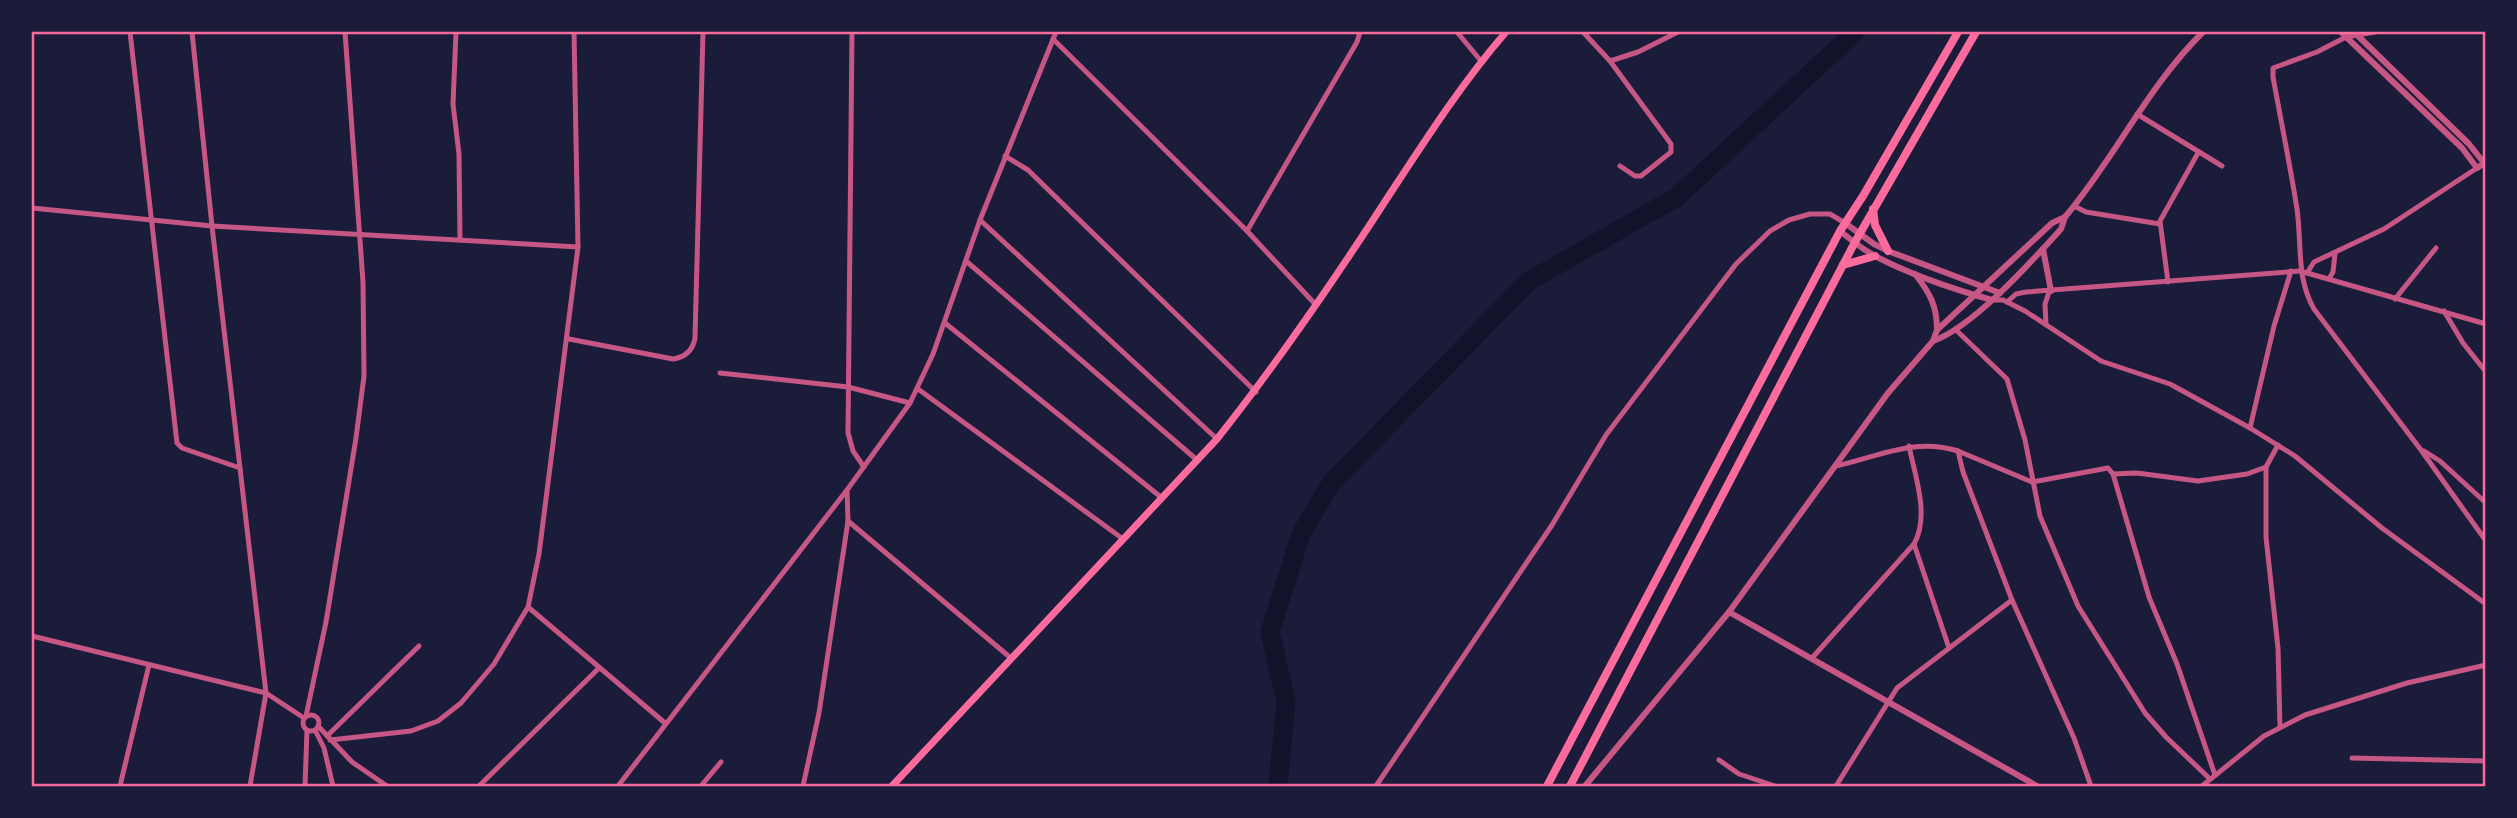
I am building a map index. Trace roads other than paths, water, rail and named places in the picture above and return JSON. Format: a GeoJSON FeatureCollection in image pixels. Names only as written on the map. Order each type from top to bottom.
{"type":"FeatureCollection","features":[{"type":"Feature","properties":{"kind":"main road"},"geometry":{"type":"LineString","coordinates":[[892,786],[1217,439],[1255,392],[1316,305],[1433,128],[1481,61],[1506,32]]}},
{"type":"Feature","properties":{"kind":"main road"},"geometry":{"type":"LineString","coordinates":[[1547,786],[1840,231],[1958,32]]}},
{"type":"Feature","properties":{"kind":"main road"},"geometry":{"type":"LineString","coordinates":[[1570,786],[1873,209],[1976,32]]}},
{"type":"Feature","properties":{"kind":"main road"},"geometry":{"type":"LineString","coordinates":[[1873,209],[1879,236],[1888,251]]}},
{"type":"Feature","properties":{"kind":"main road"},"geometry":{"type":"LineString","coordinates":[[1843,265],[1875,256]]}},
{"type":"Feature","properties":{"kind":"street"},"geometry":{"type":"LineString","coordinates":[[130,32],[177,443],[182,448],[240,468]]}},
{"type":"Feature","properties":{"kind":"street"},"geometry":{"type":"LineString","coordinates":[[192,32],[266,694],[250,786]]}},
{"type":"Feature","properties":{"kind":"street"},"geometry":{"type":"LineString","coordinates":[[305,786],[307,730],[303,723],[326,622],[364,376],[363,282],[345,32]]}},
{"type":"Feature","properties":{"kind":"street"},"geometry":{"type":"LineString","coordinates":[[456,32],[453,104],[459,154],[460,240]]}},
{"type":"Feature","properties":{"kind":"street"},"geometry":{"type":"LineString","coordinates":[[328,738],[411,731],[438,721],[461,703],[495,664],[528,607],[540,554],[569,338],[578,247],[574,32]]}},
{"type":"Feature","properties":{"kind":"street"},"geometry":{"type":"LineString","coordinates":[[569,338],[673,359],[687,354],[692,347],[696,324],[703,32]]}},
{"type":"Feature","properties":{"kind":"street"},"geometry":{"type":"LineString","coordinates":[[852,32],[848,387],[850,442],[864,467]]}},
{"type":"Feature","properties":{"kind":"street"},"geometry":{"type":"LineString","coordinates":[[618,786],[847,490],[910,403],[945,323],[980,220],[1056,32]]}},
{"type":"Feature","properties":{"kind":"street"},"geometry":{"type":"LineString","coordinates":[[1247,231],[1360,32]]}},
{"type":"Feature","properties":{"kind":"street"},"geometry":{"type":"LineString","coordinates":[[1457,32],[1481,61]]}},
{"type":"Feature","properties":{"kind":"street"},"geometry":{"type":"LineString","coordinates":[[1583,32],[1610,61],[1672,148],[1671,152],[1642,176],[1635,176],[1620,166]]}},
{"type":"Feature","properties":{"kind":"street"},"geometry":{"type":"LineString","coordinates":[[1610,61],[1638,52],[1678,32]]}},
{"type":"Feature","properties":{"kind":"street"},"geometry":{"type":"LineString","coordinates":[[2004,298],[2061,229],[2065,217],[2169,69],[2203,32]]}},
{"type":"Feature","properties":{"kind":"street"},"geometry":{"type":"LineString","coordinates":[[2341,32],[2462,148],[2477,168]]}},
{"type":"Feature","properties":{"kind":"street"},"geometry":{"type":"LineString","coordinates":[[2375,32],[2355,33],[2317,52],[2278,65],[2272,72],[2297,211],[2308,299],[2486,541]]}},
{"type":"Feature","properties":{"kind":"street"},"geometry":{"type":"LineString","coordinates":[[2303,272],[2315,262],[2404,216],[2485,162],[2355,33]]}},
{"type":"Feature","properties":{"kind":"street"},"geometry":{"type":"LineString","coordinates":[[1053,39],[1247,231],[1316,305]]}},
{"type":"Feature","properties":{"kind":"street"},"geometry":{"type":"LineString","coordinates":[[2137,114],[2222,166]]}},
{"type":"Feature","properties":{"kind":"street"},"geometry":{"type":"LineString","coordinates":[[2168,282],[2160,224],[2198,153]]}},
{"type":"Feature","properties":{"kind":"street"},"geometry":{"type":"LineString","coordinates":[[1005,156],[1028,170],[1255,392]]}},
{"type":"Feature","properties":{"kind":"street"},"geometry":{"type":"LineString","coordinates":[[2074,206],[2086,212],[2160,224]]}},
{"type":"Feature","properties":{"kind":"street"},"geometry":{"type":"LineString","coordinates":[[32,208],[212,226],[578,247]]}},
{"type":"Feature","properties":{"kind":"street"},"geometry":{"type":"LineString","coordinates":[[1376,786],[1552,525],[1606,435],[1736,264],[1770,231],[1789,220],[1810,214],[1830,214],[1845,223],[1875,256],[1914,273],[1992,299],[2019,293],[2291,271],[2329,279],[2486,324]]}},
{"type":"Feature","properties":{"kind":"street"},"geometry":{"type":"LineString","coordinates":[[1937,330],[2052,223],[2065,217]]}},
{"type":"Feature","properties":{"kind":"street"},"geometry":{"type":"LineString","coordinates":[[980,220],[1217,439]]}},
{"type":"Feature","properties":{"kind":"street"},"geometry":{"type":"LineString","coordinates":[[1840,231],[1985,286],[2101,361],[2170,384],[2250,428],[2295,456],[2382,528],[2486,604]]}},
{"type":"Feature","properties":{"kind":"street"},"geometry":{"type":"LineString","coordinates":[[2043,248],[2050,291],[2045,304],[2046,325]]}},
{"type":"Feature","properties":{"kind":"street"},"geometry":{"type":"LineString","coordinates":[[2395,299],[2435,248]]}},
{"type":"Feature","properties":{"kind":"street"},"geometry":{"type":"LineString","coordinates":[[2329,279],[2333,272],[2334,254]]}},
{"type":"Feature","properties":{"kind":"street"},"geometry":{"type":"LineString","coordinates":[[967,261],[1197,460]]}},
{"type":"Feature","properties":{"kind":"street"},"geometry":{"type":"LineString","coordinates":[[2250,428],[2274,326],[2291,271]]}},
{"type":"Feature","properties":{"kind":"street"},"geometry":{"type":"LineString","coordinates":[[1585,786],[1729,612],[1888,393],[1933,341],[1937,330],[1937,310],[1933,299],[1914,273]]}},
{"type":"Feature","properties":{"kind":"street"},"geometry":{"type":"LineString","coordinates":[[1933,341],[1944,337],[1992,299]]}},
{"type":"Feature","properties":{"kind":"street"},"geometry":{"type":"LineString","coordinates":[[2444,311],[2463,343],[2486,372]]}},
{"type":"Feature","properties":{"kind":"street"},"geometry":{"type":"LineString","coordinates":[[945,323],[1162,498]]}},
{"type":"Feature","properties":{"kind":"street"},"geometry":{"type":"LineString","coordinates":[[1955,329],[2007,379],[2025,440],[2032,482],[2047,537],[2078,606],[2156,726],[2213,777]]}},
{"type":"Feature","properties":{"kind":"street"},"geometry":{"type":"LineString","coordinates":[[720,373],[848,387],[910,403]]}},
{"type":"Feature","properties":{"kind":"street"},"geometry":{"type":"LineString","coordinates":[[918,389],[1123,539]]}},
{"type":"Feature","properties":{"kind":"street"},"geometry":{"type":"LineString","coordinates":[[1836,467],[1909,446],[1932,444],[1958,451],[2032,482],[2109,467],[2149,597],[2177,664],[2213,777]]}},
{"type":"Feature","properties":{"kind":"street"},"geometry":{"type":"LineString","coordinates":[[2278,445],[2266,467],[2266,537],[2278,648],[2280,727]]}},
{"type":"Feature","properties":{"kind":"street"},"geometry":{"type":"LineString","coordinates":[[1812,658],[1914,544],[1921,519],[1909,446]]}},
{"type":"Feature","properties":{"kind":"street"},"geometry":{"type":"LineString","coordinates":[[2421,450],[2440,461],[2486,503]]}},
{"type":"Feature","properties":{"kind":"street"},"geometry":{"type":"LineString","coordinates":[[1958,451],[1963,472],[2012,600],[2070,727],[2091,786]]}},
{"type":"Feature","properties":{"kind":"street"},"geometry":{"type":"LineString","coordinates":[[2113,474],[2137,473],[2198,481],[2247,474],[2266,467]]}},
{"type":"Feature","properties":{"kind":"street"},"geometry":{"type":"LineString","coordinates":[[803,786],[819,713],[848,521],[847,490]]}},
{"type":"Feature","properties":{"kind":"street"},"geometry":{"type":"LineString","coordinates":[[848,521],[1012,659]]}},
{"type":"Feature","properties":{"kind":"street"},"geometry":{"type":"LineString","coordinates":[[1914,544],[1949,648]]}},
{"type":"Feature","properties":{"kind":"street"},"geometry":{"type":"LineString","coordinates":[[1836,786],[1887,701],[1906,679],[2012,600]]}},
{"type":"Feature","properties":{"kind":"street"},"geometry":{"type":"LineString","coordinates":[[528,607],[666,723]]}},
{"type":"Feature","properties":{"kind":"street"},"geometry":{"type":"LineString","coordinates":[[1729,612],[2037,786]]}},
{"type":"Feature","properties":{"kind":"street"},"geometry":{"type":"LineString","coordinates":[[32,636],[266,694],[305,717],[316,717],[319,721],[316,728],[333,786]]}},
{"type":"Feature","properties":{"kind":"street"},"geometry":{"type":"LineString","coordinates":[[328,738],[419,646]]}},
{"type":"Feature","properties":{"kind":"street"},"geometry":{"type":"LineString","coordinates":[[120,786],[149,665]]}},
{"type":"Feature","properties":{"kind":"street"},"geometry":{"type":"LineString","coordinates":[[2202,786],[2252,745],[2305,715],[2370,693],[2486,665]]}},
{"type":"Feature","properties":{"kind":"street"},"geometry":{"type":"LineString","coordinates":[[479,786],[599,668]]}},
{"type":"Feature","properties":{"kind":"street"},"geometry":{"type":"LineString","coordinates":[[316,728],[352,762],[387,786]]}},
{"type":"Feature","properties":{"kind":"street"},"geometry":{"type":"LineString","coordinates":[[307,730],[316,728]]}},
{"type":"Feature","properties":{"kind":"street"},"geometry":{"type":"LineString","coordinates":[[2352,758],[2486,761]]}},
{"type":"Feature","properties":{"kind":"street"},"geometry":{"type":"LineString","coordinates":[[1719,760],[1739,774],[1775,786]]}},
{"type":"Feature","properties":{"kind":"street"},"geometry":{"type":"LineString","coordinates":[[701,786],[721,762]]}},
{"type":"Feature","properties":{"kind":"waterway"},"geometry":{"type":"LineString","coordinates":[[1278,786],[1286,701],[1270,632],[1301,534],[1332,482],[1529,281],[1677,197],[1855,32]]}}]}
